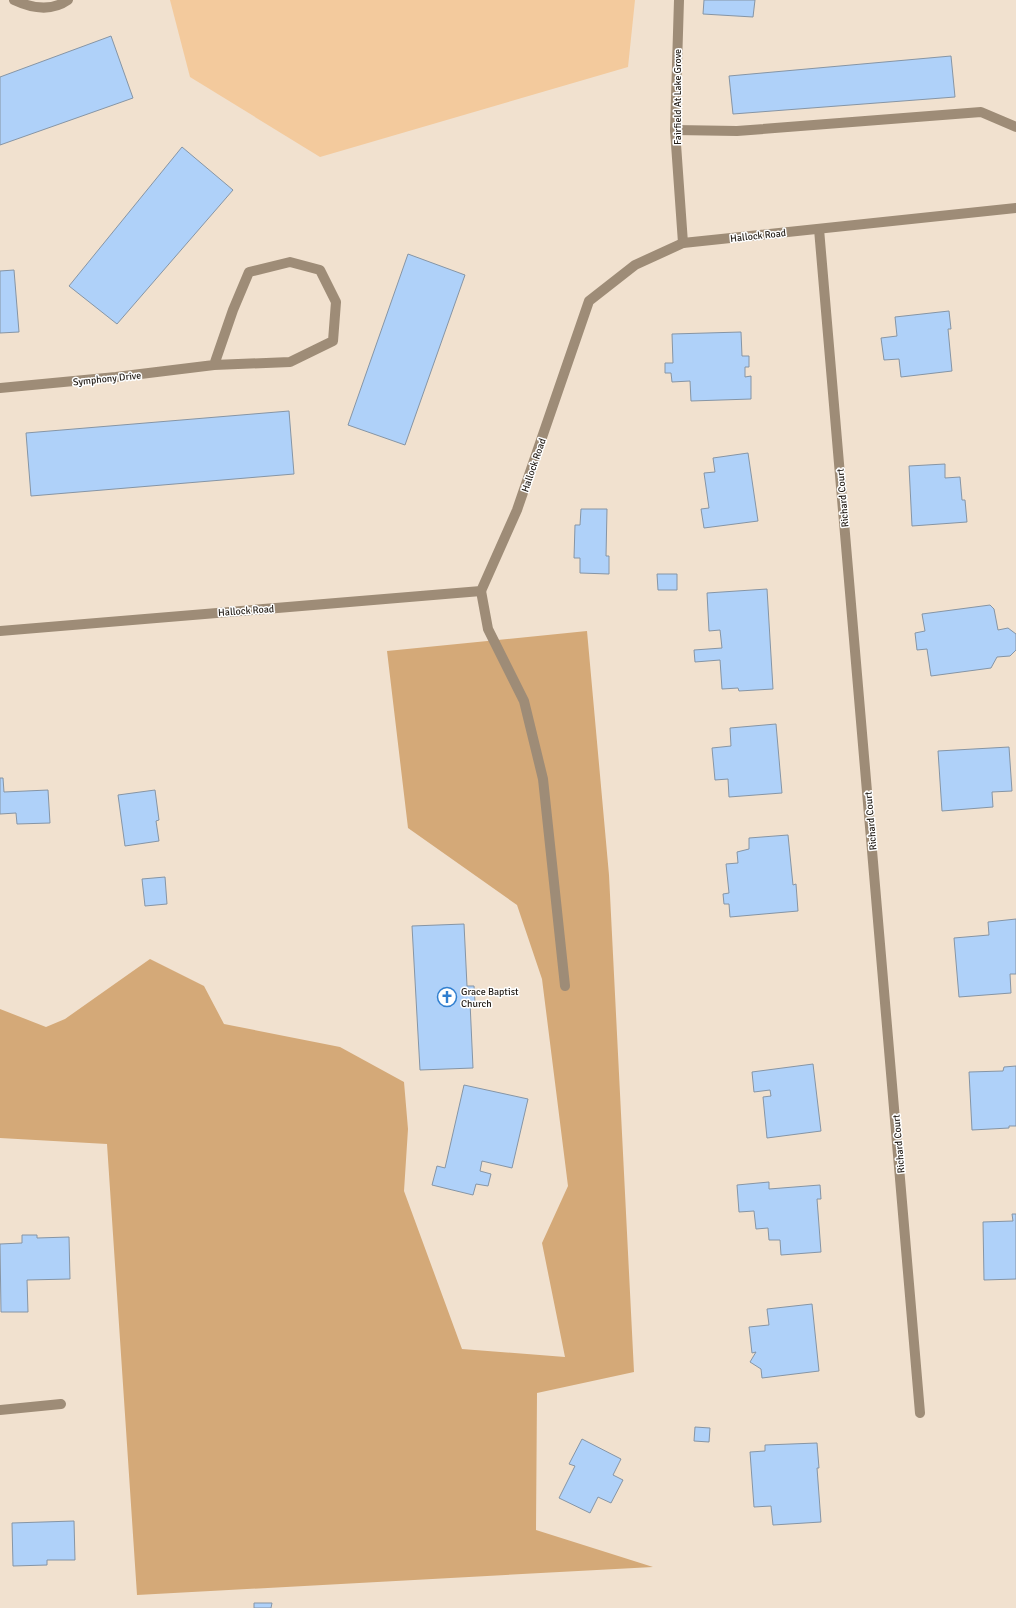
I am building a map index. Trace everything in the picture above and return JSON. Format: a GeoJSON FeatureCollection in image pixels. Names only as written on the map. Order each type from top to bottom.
{"type":"FeatureCollection","features":[{"type":"Feature","properties":{"kind":"street"},"geometry":{"type":"LineString","coordinates":[[14,0],[29,7],[46,8],[68,0]]}},
{"type":"Feature","properties":{"kind":"street","name":"Fairfield At Lake Grove"},"geometry":{"type":"LineString","coordinates":[[679,0],[675,130],[684,243]]}},
{"type":"Feature","properties":{"kind":"street"},"geometry":{"type":"LineString","coordinates":[[675,130],[737,131],[981,112],[1016,128]]}},
{"type":"Feature","properties":{"kind":"street","name":"Hallock Road"},"geometry":{"type":"LineString","coordinates":[[0,631],[481,591],[517,510],[589,301],[635,265],[684,243],[1016,208]]}},
{"type":"Feature","properties":{"kind":"street","name":"Richard Court"},"geometry":{"type":"LineString","coordinates":[[819,229],[920,1413]]}},
{"type":"Feature","properties":{"kind":"street","name":"Symphony Drive"},"geometry":{"type":"LineString","coordinates":[[0,388],[116,377],[214,365],[290,362],[333,341],[336,302],[320,270],[290,262],[249,272],[214,365]]}},
{"type":"Feature","properties":{"kind":"street"},"geometry":{"type":"LineString","coordinates":[[481,591],[488,629],[524,701],[543,779],[565,986]]}},
{"type":"Feature","properties":{"kind":"street"},"geometry":{"type":"LineString","coordinates":[[0,1410],[61,1404]]}},
{"type":"Feature","properties":{"kind":"shaded area"},"geometry":{"type":"Polygon","coordinates":[[[170,0],[635,0],[628,67],[320,157],[190,77],[170,0]]]}},
{"type":"Feature","properties":{"kind":"shaded area"},"geometry":{"type":"Polygon","coordinates":[[[587,631],[609,875],[634,1372],[537,1393],[536,1530],[653,1567],[137,1595],[107,1144],[0,1138],[0,1009],[46,1027],[65,1019],[150,959],[204,986],[224,1024],[340,1047],[404,1082],[408,1129],[404,1191],[462,1349],[565,1357],[542,1243],[568,1186],[542,979],[517,905],[408,828],[387,651],[587,631]]]}},
{"type":"Feature","properties":{"kind":"building"},"geometry":{"type":"Polygon","coordinates":[[[704,0],[755,0],[753,17],[703,14],[704,0]]]}},
{"type":"Feature","properties":{"kind":"building"},"geometry":{"type":"Polygon","coordinates":[[[111,36],[133,98],[0,145],[0,77],[111,36]]]}},
{"type":"Feature","properties":{"kind":"building"},"geometry":{"type":"Polygon","coordinates":[[[951,56],[955,97],[733,114],[729,76],[951,56]]]}},
{"type":"Feature","properties":{"kind":"building"},"geometry":{"type":"Polygon","coordinates":[[[182,147],[233,190],[117,324],[69,286],[182,147]]]}},
{"type":"Feature","properties":{"kind":"building"},"geometry":{"type":"Polygon","coordinates":[[[408,254],[465,275],[405,445],[348,425],[408,254]]]}},
{"type":"Feature","properties":{"kind":"building"},"geometry":{"type":"Polygon","coordinates":[[[14,270],[19,332],[0,333],[0,271],[14,270]]]}},
{"type":"Feature","properties":{"kind":"building"},"geometry":{"type":"Polygon","coordinates":[[[949,311],[951,329],[948,329],[952,371],[901,377],[899,359],[884,360],[881,338],[897,336],[895,317],[949,311]]]}},
{"type":"Feature","properties":{"kind":"building"},"geometry":{"type":"Polygon","coordinates":[[[741,332],[742,356],[749,356],[749,367],[745,367],[745,377],[751,376],[751,399],[691,401],[690,381],[672,382],[671,373],[665,373],[665,363],[673,363],[672,334],[741,332]]]}},
{"type":"Feature","properties":{"kind":"building"},"geometry":{"type":"Polygon","coordinates":[[[289,411],[294,474],[31,496],[26,433],[289,411]]]}},
{"type":"Feature","properties":{"kind":"building"},"geometry":{"type":"Polygon","coordinates":[[[748,453],[758,521],[704,528],[701,509],[709,508],[704,473],[715,472],[713,458],[748,453]]]}},
{"type":"Feature","properties":{"kind":"building"},"geometry":{"type":"Polygon","coordinates":[[[945,464],[945,478],[960,477],[962,500],[965,500],[967,522],[912,526],[909,466],[945,464]]]}},
{"type":"Feature","properties":{"kind":"building"},"geometry":{"type":"Polygon","coordinates":[[[581,509],[607,509],[606,556],[609,556],[609,574],[580,573],[580,558],[574,558],[575,525],[580,525],[581,509]]]}},
{"type":"Feature","properties":{"kind":"building"},"geometry":{"type":"Polygon","coordinates":[[[657,574],[677,574],[677,590],[658,590],[657,574]]]}},
{"type":"Feature","properties":{"kind":"building"},"geometry":{"type":"Polygon","coordinates":[[[767,589],[773,689],[739,691],[738,688],[722,689],[720,660],[695,662],[694,650],[722,648],[720,630],[709,631],[707,593],[767,589]]]}},
{"type":"Feature","properties":{"kind":"building"},"geometry":{"type":"Polygon","coordinates":[[[990,605],[994,609],[998,630],[1008,628],[1016,634],[1016,650],[1010,656],[997,657],[991,668],[931,676],[927,649],[917,650],[915,633],[925,631],[922,614],[990,605]]]}},
{"type":"Feature","properties":{"kind":"building"},"geometry":{"type":"Polygon","coordinates":[[[776,724],[782,793],[729,797],[728,779],[715,780],[712,748],[731,746],[730,728],[776,724]]]}},
{"type":"Feature","properties":{"kind":"building"},"geometry":{"type":"Polygon","coordinates":[[[1009,747],[1012,791],[992,792],[993,807],[942,811],[938,751],[1009,747]]]}},
{"type":"Feature","properties":{"kind":"building"},"geometry":{"type":"Polygon","coordinates":[[[0,778],[3,778],[4,792],[48,790],[50,823],[17,824],[16,813],[0,814],[0,778]]]}},
{"type":"Feature","properties":{"kind":"building"},"geometry":{"type":"Polygon","coordinates":[[[155,790],[159,820],[156,821],[159,841],[125,846],[118,795],[155,790]]]}},
{"type":"Feature","properties":{"kind":"building"},"geometry":{"type":"Polygon","coordinates":[[[788,835],[793,885],[796,884],[798,911],[730,917],[729,904],[724,904],[723,894],[729,893],[726,864],[738,863],[737,852],[749,849],[749,838],[788,835]]]}},
{"type":"Feature","properties":{"kind":"building"},"geometry":{"type":"Polygon","coordinates":[[[165,877],[167,904],[145,906],[142,879],[165,877]]]}},
{"type":"Feature","properties":{"kind":"building"},"geometry":{"type":"Polygon","coordinates":[[[1016,919],[1016,974],[1010,974],[1011,993],[959,997],[954,938],[989,935],[988,922],[1016,919]]]}},
{"type":"Feature","properties":{"kind":"building"},"geometry":{"type":"Polygon","coordinates":[[[464,924],[467,986],[474,986],[475,1002],[470,1002],[473,1068],[420,1070],[412,926],[464,924]]]}},
{"type":"Feature","properties":{"kind":"building"},"geometry":{"type":"Polygon","coordinates":[[[813,1064],[821,1131],[767,1138],[763,1097],[771,1096],[770,1090],[754,1092],[752,1072],[813,1064]]]}},
{"type":"Feature","properties":{"kind":"building"},"geometry":{"type":"Polygon","coordinates":[[[1016,1066],[1016,1126],[1009,1126],[1009,1128],[972,1130],[969,1072],[1003,1071],[1004,1067],[1016,1066]]]}},
{"type":"Feature","properties":{"kind":"building"},"geometry":{"type":"Polygon","coordinates":[[[464,1085],[528,1099],[512,1168],[482,1161],[480,1171],[491,1174],[488,1186],[476,1184],[473,1195],[432,1185],[437,1166],[445,1168],[464,1085]]]}},
{"type":"Feature","properties":{"kind":"building"},"geometry":{"type":"Polygon","coordinates":[[[769,1182],[769,1189],[820,1185],[821,1199],[817,1199],[821,1252],[781,1255],[780,1240],[769,1240],[768,1228],[756,1229],[754,1211],[739,1212],[737,1185],[769,1182]]]}},
{"type":"Feature","properties":{"kind":"building"},"geometry":{"type":"Polygon","coordinates":[[[1012,1214],[1016,1214],[1016,1279],[984,1280],[983,1222],[1013,1221],[1012,1214]]]}},
{"type":"Feature","properties":{"kind":"building"},"geometry":{"type":"Polygon","coordinates":[[[22,1235],[37,1235],[37,1238],[69,1237],[70,1279],[27,1280],[28,1312],[1,1312],[0,1244],[22,1243],[22,1235]]]}},
{"type":"Feature","properties":{"kind":"building"},"geometry":{"type":"Polygon","coordinates":[[[812,1304],[819,1371],[762,1378],[761,1369],[750,1362],[756,1352],[752,1353],[749,1327],[769,1325],[767,1309],[812,1304]]]}},
{"type":"Feature","properties":{"kind":"building"},"geometry":{"type":"Polygon","coordinates":[[[695,1427],[710,1428],[709,1442],[694,1441],[695,1427]]]}},
{"type":"Feature","properties":{"kind":"building"},"geometry":{"type":"Polygon","coordinates":[[[582,1439],[621,1459],[613,1475],[623,1480],[611,1503],[598,1497],[590,1513],[559,1498],[575,1466],[569,1464],[582,1439]]]}},
{"type":"Feature","properties":{"kind":"building"},"geometry":{"type":"Polygon","coordinates":[[[817,1443],[819,1468],[817,1468],[821,1522],[773,1525],[771,1506],[754,1507],[750,1452],[765,1451],[765,1445],[817,1443]]]}},
{"type":"Feature","properties":{"kind":"building"},"geometry":{"type":"Polygon","coordinates":[[[74,1521],[75,1560],[47,1560],[47,1565],[13,1566],[12,1523],[74,1521]]]}},
{"type":"Feature","properties":{"kind":"building"},"geometry":{"type":"Polygon","coordinates":[[[254,1603],[272,1603],[271,1608],[254,1608],[254,1603]]]}},
{"type":"Feature","properties":{"kind":"place","name":"Grace Baptist Church"},"geometry":{"type":"Point","coordinates":[447,997]}}]}
